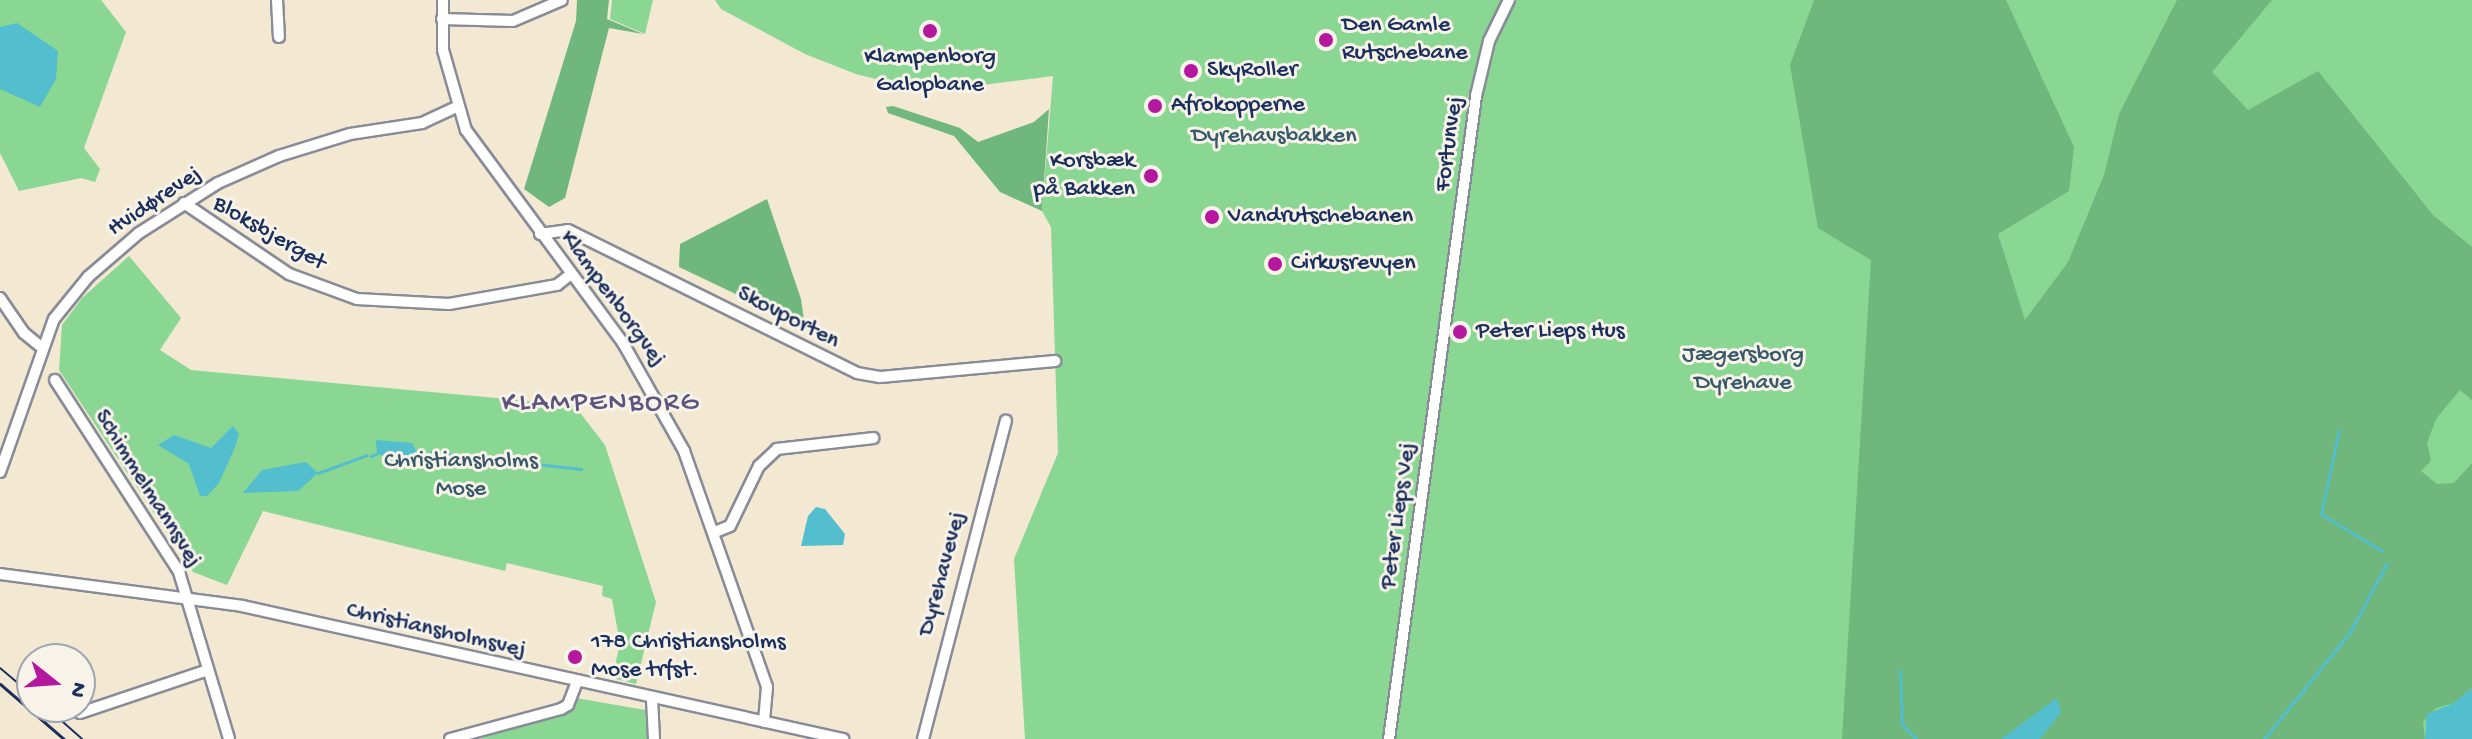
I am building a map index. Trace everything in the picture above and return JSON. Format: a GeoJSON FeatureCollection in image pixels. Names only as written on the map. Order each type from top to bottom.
{"type":"FeatureCollection","features":[{"type":"Feature","properties":{"kind":"street"},"geometry":{"type":"LineString","coordinates":[[277,0],[279,37]]}},
{"type":"Feature","properties":{"kind":"street","name":"Klampenborgvej"},"geometry":{"type":"LineString","coordinates":[[443,0],[442,19],[456,107],[478,150],[623,343],[667,414],[715,532],[767,687],[764,722]]}},
{"type":"Feature","properties":{"kind":"street"},"geometry":{"type":"LineString","coordinates":[[442,19],[513,21],[562,0]]}},
{"type":"Feature","properties":{"kind":"street","name":"Fortunvej"},"geometry":{"type":"LineString","coordinates":[[1449,299],[1483,63],[1509,0]]}},
{"type":"Feature","properties":{"kind":"street","name":"Hvidørevej"},"geometry":{"type":"LineString","coordinates":[[0,472],[41,347],[54,319],[88,277],[184,203],[292,151],[422,123],[456,107]]}},
{"type":"Feature","properties":{"kind":"street","name":"Bloksbjerget"},"geometry":{"type":"LineString","coordinates":[[184,203],[289,274],[357,299],[449,304],[557,285],[571,274]]}},
{"type":"Feature","properties":{"kind":"street","name":"Skovporten"},"geometry":{"type":"LineString","coordinates":[[540,234],[553,228],[568,230],[857,373],[893,377],[1055,361]]}},
{"type":"Feature","properties":{"kind":"street","name":"Peter Lieps Vej"},"geometry":{"type":"LineString","coordinates":[[1389,739],[1449,299]]}},
{"type":"Feature","properties":{"kind":"street"},"geometry":{"type":"LineString","coordinates":[[1,301],[41,347]]}},
{"type":"Feature","properties":{"kind":"street","name":"Schimmelmannsvej"},"geometry":{"type":"LineString","coordinates":[[55,380],[179,572],[229,739]]}},
{"type":"Feature","properties":{"kind":"street","name":"Dyrehavevej"},"geometry":{"type":"LineString","coordinates":[[923,739],[1006,421]]}},
{"type":"Feature","properties":{"kind":"street"},"geometry":{"type":"LineString","coordinates":[[715,532],[730,526],[759,466],[777,449],[873,438]]}},
{"type":"Feature","properties":{"kind":"street","name":"Christiansholmsvej"},"geometry":{"type":"LineString","coordinates":[[0,565],[18,574]]}},
{"type":"Feature","properties":{"kind":"street","name":"Christiansholmsvej"},"geometry":{"type":"LineString","coordinates":[[0,574],[242,606],[576,684],[843,739]]}},
{"type":"Feature","properties":{"kind":"street"},"geometry":{"type":"LineString","coordinates":[[96,708],[208,670]]}},
{"type":"Feature","properties":{"kind":"street"},"geometry":{"type":"LineString","coordinates":[[450,739],[561,709],[568,705],[576,684]]}},
{"type":"Feature","properties":{"kind":"street"},"geometry":{"type":"LineString","coordinates":[[652,699],[654,739]]}},
{"type":"Feature","properties":{"kind":"green space"},"geometry":{"type":"Polygon","coordinates":[[[0,0],[101,0],[126,32],[84,148],[100,169],[95,182],[81,178],[19,191],[0,153],[0,0]]]}},
{"type":"Feature","properties":{"kind":"green space"},"geometry":{"type":"Polygon","coordinates":[[[577,0],[609,0],[607,19],[643,34],[609,28],[565,198],[549,207],[524,189],[576,21],[577,0]]]}},
{"type":"Feature","properties":{"kind":"green space"},"geometry":{"type":"Polygon","coordinates":[[[612,0],[653,0],[645,34],[610,19],[612,0]]]}},
{"type":"Feature","properties":{"kind":"green space","name":"Jægersborg Dyrehave"},"geometry":{"type":"Polygon","coordinates":[[[715,0],[2472,0],[2472,739],[1025,739],[1014,559],[1058,453],[1051,227],[1042,211],[1053,76],[927,92],[856,74],[805,54],[721,9],[715,0]]]}},
{"type":"Feature","properties":{"kind":"green space"},"geometry":{"type":"Polygon","coordinates":[[[1814,0],[2006,0],[2074,147],[2069,191],[1998,234],[2025,320],[2068,262],[2104,175],[2119,114],[2177,0],[2272,0],[2212,72],[2248,110],[2318,71],[2433,215],[2472,247],[2472,400],[2460,390],[2436,419],[2427,443],[2431,461],[2421,471],[2437,484],[2454,483],[2472,463],[2472,688],[2454,703],[2436,708],[2423,722],[2425,739],[1842,739],[1871,260],[1818,228],[1790,65],[1814,0]]]}},
{"type":"Feature","properties":{"kind":"green space"},"geometry":{"type":"Polygon","coordinates":[[[893,106],[960,128],[978,142],[1034,122],[1049,109],[1042,211],[1000,192],[954,136],[888,113],[886,107],[893,106]]]}},
{"type":"Feature","properties":{"kind":"green space"},"geometry":{"type":"Polygon","coordinates":[[[767,199],[801,299],[805,327],[679,267],[680,244],[767,199]]]}},
{"type":"Feature","properties":{"kind":"green space","name":"Christiansholms Mose"},"geometry":{"type":"Polygon","coordinates":[[[129,256],[181,318],[160,350],[191,370],[574,405],[605,445],[656,602],[636,684],[612,678],[620,644],[612,599],[602,596],[603,586],[507,563],[505,571],[263,511],[227,585],[193,572],[59,370],[62,325],[82,298],[129,256]]]}},
{"type":"Feature","properties":{"kind":"green space"},"geometry":{"type":"Polygon","coordinates":[[[576,698],[645,710],[648,739],[480,739],[568,711],[576,698]]]}},
{"type":"Feature","properties":{"kind":"water"},"geometry":{"type":"Polygon","coordinates":[[[17,23],[58,51],[56,79],[40,107],[0,89],[0,27],[17,23]]]}},
{"type":"Feature","properties":{"kind":"water"},"geometry":{"type":"Polygon","coordinates":[[[233,426],[239,434],[219,483],[207,496],[200,496],[189,464],[158,445],[174,435],[211,448],[233,426]]]}},
{"type":"Feature","properties":{"kind":"water"},"geometry":{"type":"Polygon","coordinates":[[[376,440],[412,443],[422,461],[396,465],[377,452],[376,440]]]}},
{"type":"Feature","properties":{"kind":"water"},"geometry":{"type":"Polygon","coordinates":[[[306,462],[318,473],[298,491],[243,493],[262,470],[306,462]]]}},
{"type":"Feature","properties":{"kind":"water"},"geometry":{"type":"Polygon","coordinates":[[[816,507],[825,509],[845,534],[843,545],[801,546],[808,516],[816,507]]]}},
{"type":"Feature","properties":{"kind":"water"},"geometry":{"type":"Polygon","coordinates":[[[2472,688],[2472,739],[2425,739],[2427,714],[2454,703],[2472,688]]]}},
{"type":"Feature","properties":{"kind":"water"},"geometry":{"type":"Polygon","coordinates":[[[2057,698],[2061,713],[2040,739],[2001,739],[2057,698]]]}},
{"type":"Feature","properties":{"kind":"waterway"},"geometry":{"type":"LineString","coordinates":[[2339,430],[2321,514],[2382,551]]}},
{"type":"Feature","properties":{"kind":"waterway"},"geometry":{"type":"LineString","coordinates":[[431,452],[581,469]]}},
{"type":"Feature","properties":{"kind":"waterway"},"geometry":{"type":"LineString","coordinates":[[371,456],[378,453]]}},
{"type":"Feature","properties":{"kind":"waterway"},"geometry":{"type":"LineString","coordinates":[[318,473],[367,455]]}},
{"type":"Feature","properties":{"kind":"waterway"},"geometry":{"type":"LineString","coordinates":[[2264,739],[2350,632],[2387,563]]}},
{"type":"Feature","properties":{"kind":"waterway"},"geometry":{"type":"LineString","coordinates":[[1900,670],[1902,724],[1916,739]]}},
{"type":"Feature","properties":{"kind":"tram line"},"geometry":{"type":"LineString","coordinates":[[0,668],[16,682]]}},
{"type":"Feature","properties":{"kind":"tram line"},"geometry":{"type":"LineString","coordinates":[[64,723],[82,739]]}},
{"type":"Feature","properties":{"kind":"railway"},"geometry":{"type":"LineString","coordinates":[[0,684],[64,739]]}},
{"type":"Feature","properties":{"kind":"place","name":"Klampenborg Galopbane"},"geometry":{"type":"Point","coordinates":[930,31]}},
{"type":"Feature","properties":{"kind":"place","name":"Den Gamle Rutschebane"},"geometry":{"type":"Point","coordinates":[1326,40]}},
{"type":"Feature","properties":{"kind":"place","name":"SkyRoller"},"geometry":{"type":"Point","coordinates":[1191,71]}},
{"type":"Feature","properties":{"kind":"place","name":"Afrokopperne"},"geometry":{"type":"Point","coordinates":[1155,106]}},
{"type":"Feature","properties":{"kind":"place","name":"Korsbæk på Bakken"},"geometry":{"type":"Point","coordinates":[1151,176]}},
{"type":"Feature","properties":{"kind":"place","name":"Vandrutschebanen"},"geometry":{"type":"Point","coordinates":[1212,217]}},
{"type":"Feature","properties":{"kind":"place","name":"Cirkusrevyen"},"geometry":{"type":"Point","coordinates":[1275,264]}},
{"type":"Feature","properties":{"kind":"place","name":"Peter Lieps Hus"},"geometry":{"type":"Point","coordinates":[1460,332]}},
{"type":"Feature","properties":{"kind":"place","name":"178 Christiansholms Mose trfst."},"geometry":{"type":"Point","coordinates":[575,657]}},
{"type":"Feature","properties":{"kind":"district","name":"KLAMPENBORG"},"geometry":{"type":"Point","coordinates":[601,404]}},
{"type":"Feature","properties":{"kind":"park label","name":"Dyrehavsbakken"},"geometry":{"type":"Point","coordinates":[1274,137]}}]}
